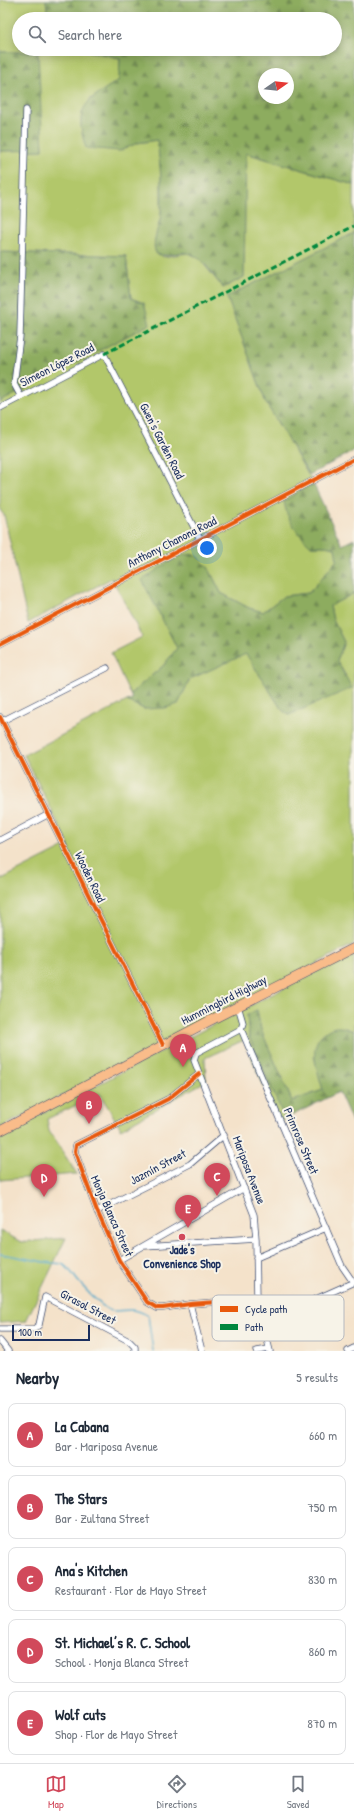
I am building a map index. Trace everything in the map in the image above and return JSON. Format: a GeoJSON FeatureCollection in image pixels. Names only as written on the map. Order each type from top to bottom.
{"type":"FeatureCollection","features":[{"type":"Feature","properties":{"kind":"main road","name":"Hummingbird Highway"},"geometry":{"type":"LineString","coordinates":[[0,1131],[238,1006],[354,948]]}},
{"type":"Feature","properties":{"kind":"street"},"geometry":{"type":"LineString","coordinates":[[21,397],[14,384],[20,336],[26,110]]}},
{"type":"Feature","properties":{"kind":"street","name":"Simeon López Road"},"geometry":{"type":"LineString","coordinates":[[0,408],[104,354]]}},
{"type":"Feature","properties":{"kind":"street","name":"Gwen's Garden Road"},"geometry":{"type":"LineString","coordinates":[[104,354],[200,539]]}},
{"type":"Feature","properties":{"kind":"street","name":"Anthony Chanona Road"},"geometry":{"type":"LineString","coordinates":[[0,644],[354,459]]}},
{"type":"Feature","properties":{"kind":"street"},"geometry":{"type":"LineString","coordinates":[[1,719],[107,668]]}},
{"type":"Feature","properties":{"kind":"street","name":"Wooden Road"},"geometry":{"type":"LineString","coordinates":[[1,719],[163,1045]]}},
{"type":"Feature","properties":{"kind":"street"},"geometry":{"type":"LineString","coordinates":[[0,840],[48,814]]}},
{"type":"Feature","properties":{"kind":"street","name":"Primrose Street"},"geometry":{"type":"LineString","coordinates":[[238,1006],[243,1022],[241,1028],[342,1266],[353,1282]]}},
{"type":"Feature","properties":{"kind":"street","name":"Mariposa Avenue"},"geometry":{"type":"LineString","coordinates":[[241,1028],[196,1053],[194,1060],[254,1215],[257,1295]]}},
{"type":"Feature","properties":{"kind":"street","name":"Monja Blanca Street"},"geometry":{"type":"LineString","coordinates":[[190,1304],[157,1308],[147,1302],[119,1260],[97,1211],[75,1152],[76,1145],[168,1099],[199,1074]]}},
{"type":"Feature","properties":{"kind":"street","name":"Jazmín Street"},"geometry":{"type":"LineString","coordinates":[[97,1211],[190,1164],[224,1135]]}},
{"type":"Feature","properties":{"kind":"street"},"geometry":{"type":"LineString","coordinates":[[119,1260],[244,1188]]}},
{"type":"Feature","properties":{"kind":"street"},"geometry":{"type":"LineString","coordinates":[[256,1258],[326,1228]]}},
{"type":"Feature","properties":{"kind":"street"},"geometry":{"type":"LineString","coordinates":[[143,1246],[256,1239]]}},
{"type":"Feature","properties":{"kind":"street"},"geometry":{"type":"LineString","coordinates":[[324,1295],[353,1282]]}},
{"type":"Feature","properties":{"kind":"street","name":"Girasol Street"},"geometry":{"type":"LineString","coordinates":[[0,1329],[34,1329],[39,1325],[45,1297],[129,1341],[135,1347],[136,1351]]}},
{"type":"Feature","properties":{"kind":"street"},"geometry":{"type":"LineString","coordinates":[[202,1351],[190,1304],[212,1302]]}},
{"type":"Feature","properties":{"kind":"street"},"geometry":{"type":"LineString","coordinates":[[0,1341],[8,1351]]}},
{"type":"Feature","properties":{"kind":"street"},"geometry":{"type":"LineString","coordinates":[[348,1351],[354,1348]]}},
{"type":"Feature","properties":{"kind":"street"},"geometry":{"type":"LineString","coordinates":[[257,1351],[270,1350]]}},
{"type":"Feature","properties":{"kind":"green space"},"geometry":{"type":"Polygon","coordinates":[[[0,0],[46,0],[47,12],[12,12],[12,52],[0,52],[0,0]]]}},
{"type":"Feature","properties":{"kind":"green space"},"geometry":{"type":"Polygon","coordinates":[[[46,0],[354,0],[354,185],[246,153],[244,277],[223,288],[203,262],[198,258],[187,253],[164,255],[156,254],[154,244],[161,215],[162,196],[157,140],[137,143],[120,151],[86,148],[81,123],[85,106],[98,94],[119,80],[120,58],[111,56],[342,56],[342,12],[47,12],[46,0]]]}},
{"type":"Feature","properties":{"kind":"green space"},"geometry":{"type":"Polygon","coordinates":[[[0,52],[12,52],[12,56],[38,56],[43,150],[0,151],[0,52]]]}},
{"type":"Feature","properties":{"kind":"green space"},"geometry":{"type":"Polygon","coordinates":[[[37,56],[111,56],[120,58],[119,80],[89,100],[120,151],[137,143],[157,140],[161,171],[161,215],[154,247],[163,257],[187,253],[198,257],[223,288],[244,277],[245,153],[354,185],[354,233],[227,297],[266,403],[313,483],[311,546],[335,548],[338,559],[309,593],[284,596],[263,612],[249,608],[221,593],[208,567],[143,580],[177,648],[163,666],[130,694],[111,653],[142,637],[112,578],[28,623],[4,515],[0,510],[0,402],[150,324],[131,298],[126,256],[0,252],[0,151],[43,150],[37,56]]]}},
{"type":"Feature","properties":{"kind":"green space"},"geometry":{"type":"Polygon","coordinates":[[[354,233],[354,451],[309,475],[266,403],[227,297],[354,233]]]}},
{"type":"Feature","properties":{"kind":"green space"},"geometry":{"type":"Polygon","coordinates":[[[0,252],[126,256],[131,298],[144,303],[150,324],[0,402],[0,252]]]}},
{"type":"Feature","properties":{"kind":"green space"},"geometry":{"type":"Polygon","coordinates":[[[313,483],[342,545],[354,539],[354,593],[330,606],[333,620],[344,642],[337,661],[352,688],[289,715],[282,710],[246,654],[190,679],[178,704],[165,708],[144,709],[127,701],[132,699],[130,694],[163,666],[177,648],[142,580],[179,555],[194,554],[208,567],[221,593],[249,608],[263,612],[284,596],[309,593],[337,560],[335,548],[311,546],[293,526],[287,514],[284,501],[313,483]]]}},
{"type":"Feature","properties":{"kind":"green space"},"geometry":{"type":"Polygon","coordinates":[[[354,593],[354,944],[0,1128],[0,880],[69,845],[24,755],[127,701],[144,709],[178,704],[190,679],[246,653],[282,710],[289,715],[346,676],[337,661],[344,642],[333,620],[330,606],[354,593]]]}},
{"type":"Feature","properties":{"kind":"green space"},"geometry":{"type":"Polygon","coordinates":[[[354,952],[354,1031],[342,1027],[314,1056],[323,1090],[292,1101],[261,1030],[257,1010],[247,1015],[249,1037],[285,1119],[279,1122],[244,1040],[205,1058],[206,1081],[121,1129],[100,1094],[47,1119],[49,1131],[77,1174],[0,1180],[0,1135],[354,952]]]}},
{"type":"Feature","properties":{"kind":"green space"},"geometry":{"type":"Polygon","coordinates":[[[257,1010],[261,1030],[292,1101],[323,1090],[315,1059],[316,1044],[319,1038],[329,1029],[336,1027],[342,1027],[354,1031],[354,1126],[339,1092],[285,1119],[249,1037],[247,1015],[257,1010]]]}},
{"type":"Feature","properties":{"kind":"green space"},"geometry":{"type":"Polygon","coordinates":[[[0,1230],[21,1242],[66,1238],[26,1321],[0,1323],[0,1230]]]}},
{"type":"Feature","properties":{"kind":"waterway"},"geometry":{"type":"LineString","coordinates":[[0,1254],[62,1264],[68,1268],[92,1296],[107,1309],[111,1311],[136,1310],[142,1312],[148,1316],[153,1351]]}},
{"type":"Feature","properties":{"kind":"marked path"},"geometry":{"type":"LineString","coordinates":[[104,354],[354,226]]}},
{"type":"Feature","properties":{"kind":"cycle path"},"geometry":{"type":"LineString","coordinates":[[0,644],[354,459]]}},
{"type":"Feature","properties":{"kind":"cycle path"},"geometry":{"type":"LineString","coordinates":[[0,717],[163,1045]]}},
{"type":"Feature","properties":{"kind":"cycle path"},"geometry":{"type":"LineString","coordinates":[[199,1074],[168,1099],[76,1145],[75,1152],[97,1211],[119,1260],[147,1302],[157,1308],[212,1302]]}},
{"type":"Feature","properties":{"kind":"place","name":"La Cabana"},"geometry":{"type":"Point","coordinates":[183,1067]}},
{"type":"Feature","properties":{"kind":"place","name":"The Stars"},"geometry":{"type":"Point","coordinates":[89,1124]}},
{"type":"Feature","properties":{"kind":"place","name":"Ana's Kitchen"},"geometry":{"type":"Point","coordinates":[217,1196]}},
{"type":"Feature","properties":{"kind":"place","name":"St. Michael’s R. C. School"},"geometry":{"type":"Point","coordinates":[44,1197]}},
{"type":"Feature","properties":{"kind":"place","name":"Wolf cuts"},"geometry":{"type":"Point","coordinates":[188,1228]}},
{"type":"Feature","properties":{"kind":"place","name":"Jade's Convenience Shop"},"geometry":{"type":"Point","coordinates":[182,1237]}}]}
